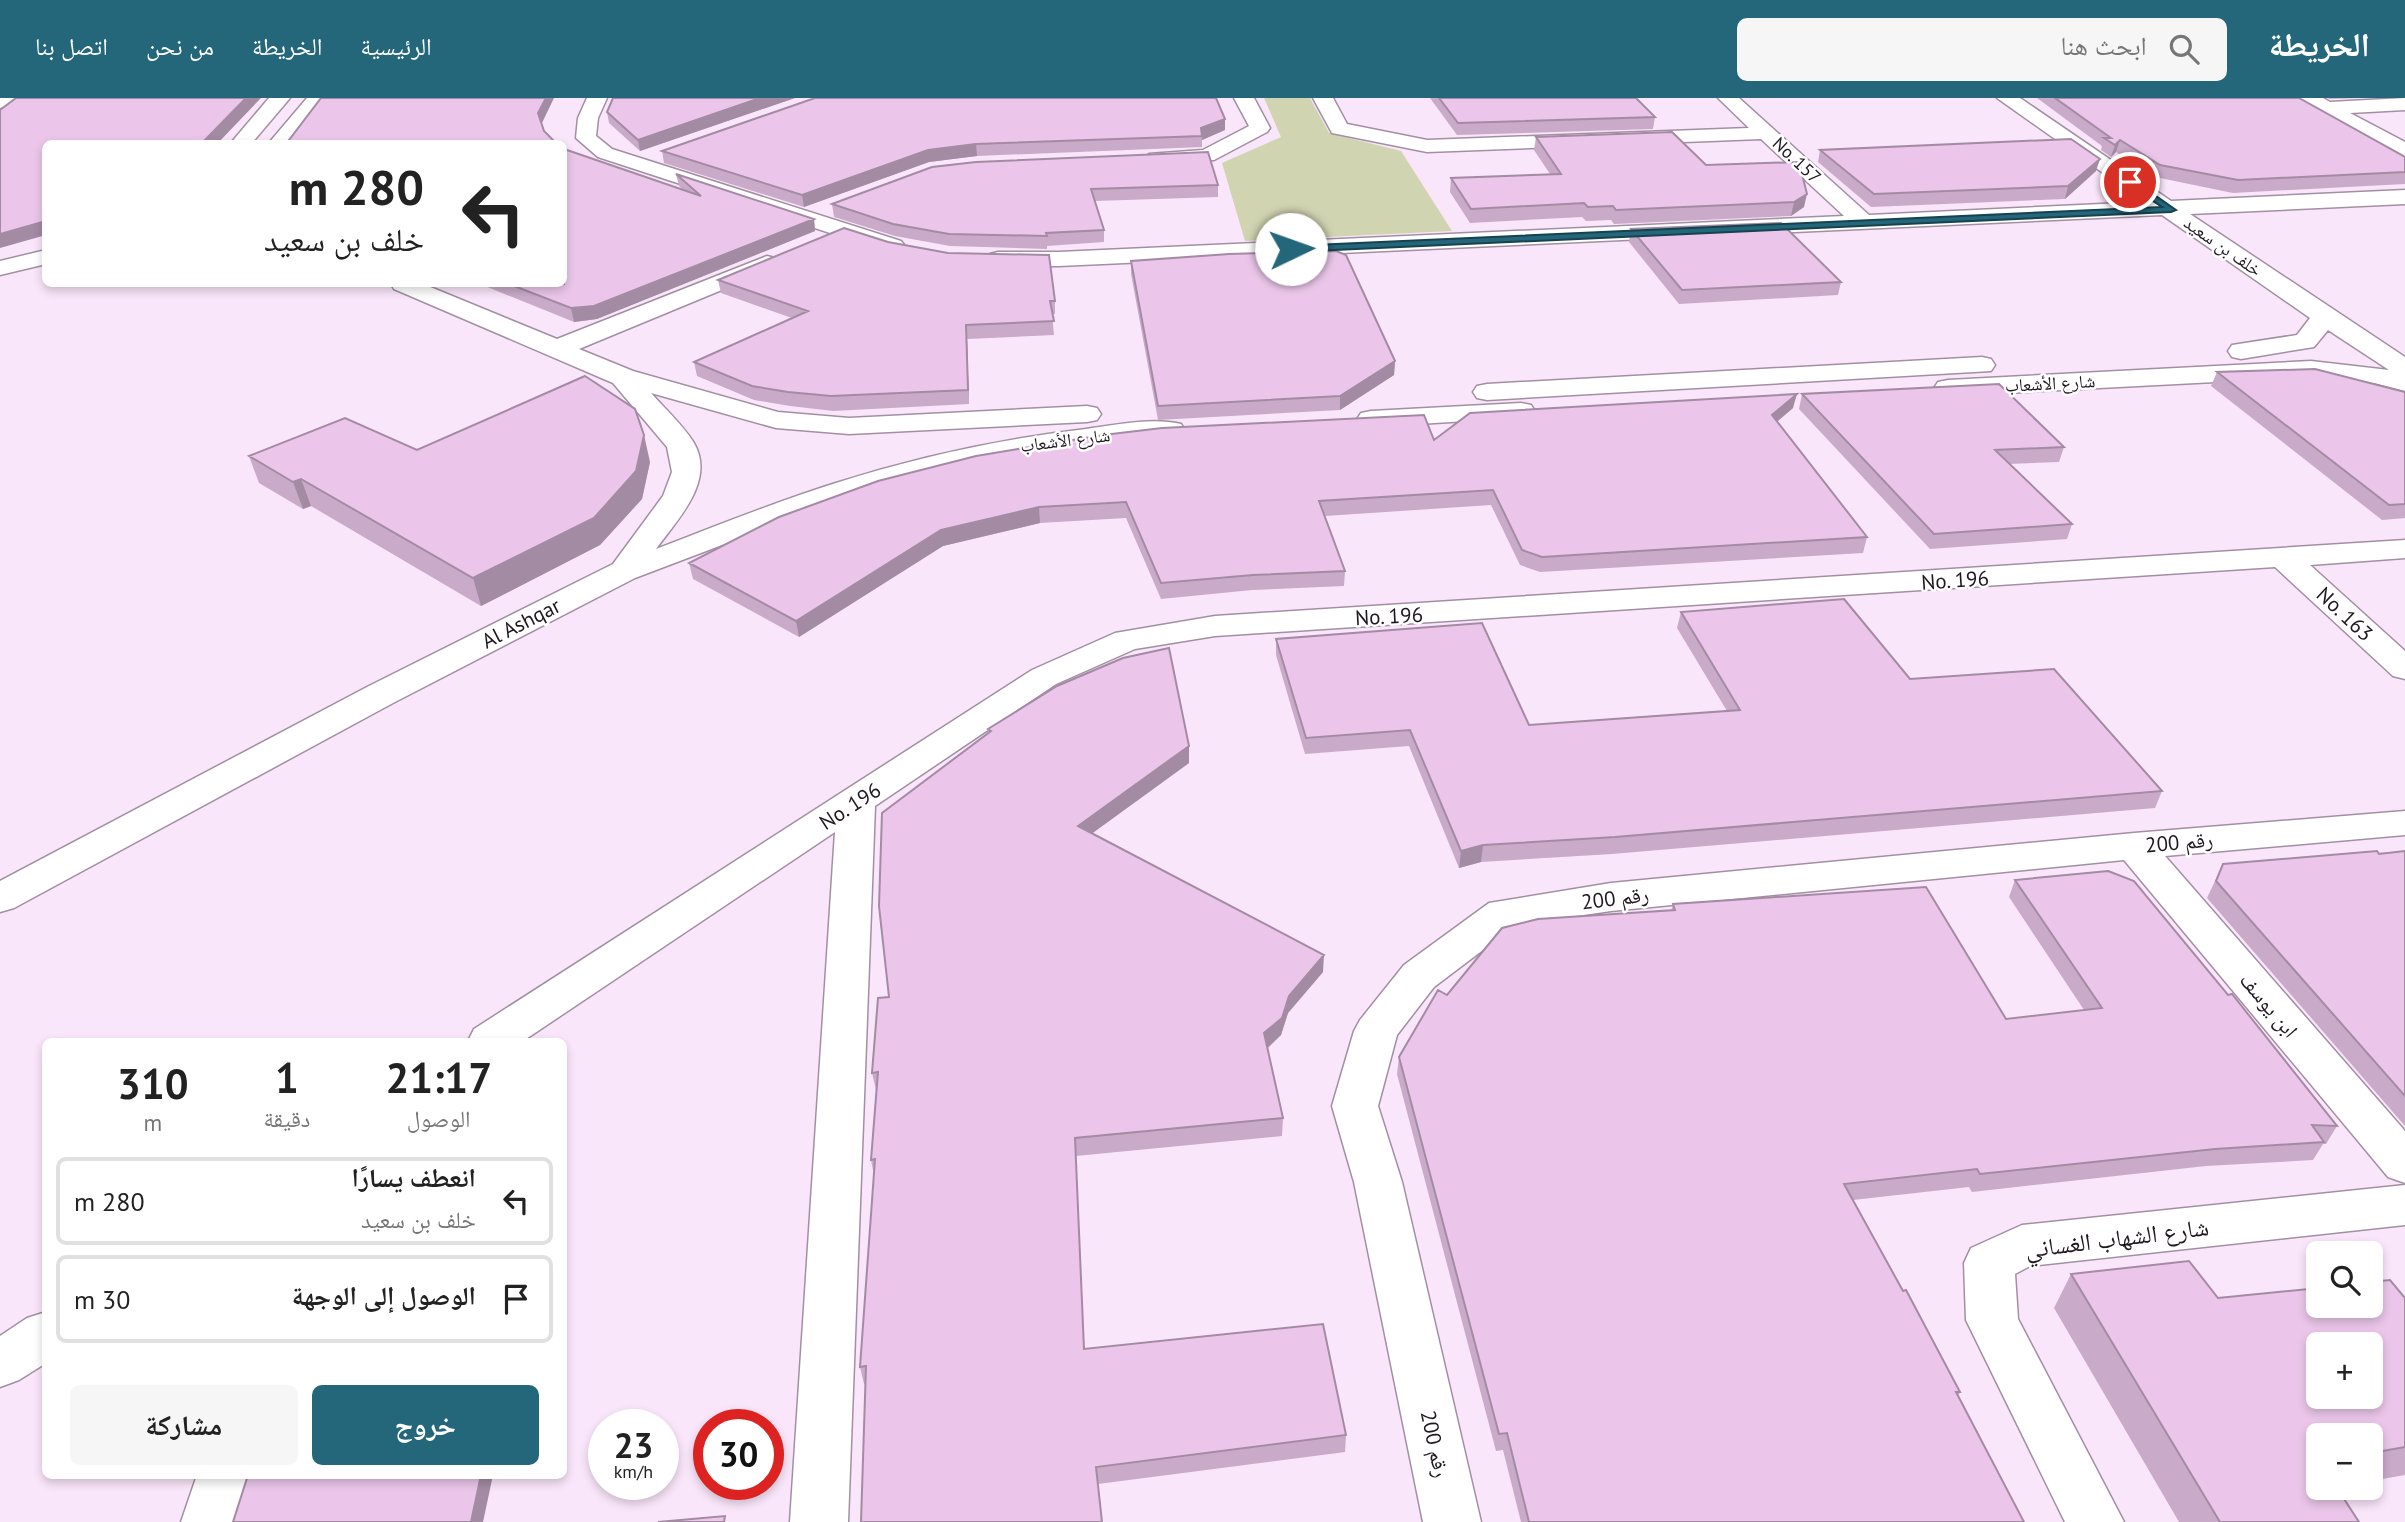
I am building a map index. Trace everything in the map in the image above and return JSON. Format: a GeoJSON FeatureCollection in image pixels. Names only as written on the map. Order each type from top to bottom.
{"type":"FeatureCollection","features":[{"type":"Feature","properties":{"kind":"street"},"geometry":{"type":"LineString","coordinates":[[0,102],[5,98]]}},
{"type":"Feature","properties":{"kind":"street"},"geometry":{"type":"LineString","coordinates":[[243,140],[280,98]]}},
{"type":"Feature","properties":{"kind":"street"},"geometry":{"type":"LineString","coordinates":[[281,140],[318,98]]}},
{"type":"Feature","properties":{"kind":"street"},"geometry":{"type":"LineString","coordinates":[[597,98],[588,118],[586,138],[605,153],[890,245],[914,249]]}},
{"type":"Feature","properties":{"kind":"street"},"geometry":{"type":"LineString","coordinates":[[1139,158],[1206,156],[1260,128],[1244,98]]}},
{"type":"Feature","properties":{"kind":"street"},"geometry":{"type":"LineString","coordinates":[[1323,98],[1339,129],[1427,146],[1769,133]]}},
{"type":"Feature","properties":{"kind":"street","name":"No. 157"},"geometry":{"type":"LineString","coordinates":[[1728,98],[1865,223]]}},
{"type":"Feature","properties":{"kind":"street","name":"خلف بن سعيد"},"geometry":{"type":"LineString","coordinates":[[2007,98],[2405,369]]}},
{"type":"Feature","properties":{"kind":"street"},"geometry":{"type":"LineString","coordinates":[[2317,103],[2405,104]]}},
{"type":"Feature","properties":{"kind":"street"},"geometry":{"type":"LineString","coordinates":[[2317,103],[2405,150]]}},
{"type":"Feature","properties":{"kind":"street"},"geometry":{"type":"LineString","coordinates":[[638,162],[664,153]]}},
{"type":"Feature","properties":{"kind":"street"},"geometry":{"type":"LineString","coordinates":[[978,258],[1073,259],[2171,210],[2405,197]]}},
{"type":"Feature","properties":{"kind":"street"},"geometry":{"type":"LineString","coordinates":[[806,217],[830,208]]}},
{"type":"Feature","properties":{"kind":"street"},"geometry":{"type":"LineString","coordinates":[[809,246],[846,230]]}},
{"type":"Feature","properties":{"kind":"street"},"geometry":{"type":"LineString","coordinates":[[556,349],[783,256]]}},
{"type":"Feature","properties":{"kind":"street","name":"Al Ashqar"},"geometry":{"type":"LineString","coordinates":[[0,898],[380,695],[624,571],[678,497],[687,472],[681,446],[623,377],[410,287]]}},
{"type":"Feature","properties":{"kind":"street","name":"شارع الأشعاب"},"geometry":{"type":"LineString","coordinates":[[2326,317],[2305,341],[2262,350],[1351,410],[2311,369],[2376,375],[2405,383]]}},
{"type":"Feature","properties":{"kind":"street"},"geometry":{"type":"LineString","coordinates":[[2376,349],[2405,348]]}},
{"type":"Feature","properties":{"kind":"street","name":"شارع الأشعاب"},"geometry":{"type":"LineString","coordinates":[[623,377],[776,420],[849,426],[1185,419],[996,450],[937,464],[835,494],[624,571]]}},
{"type":"Feature","properties":{"kind":"street","name":"No. 196"},"geometry":{"type":"LineString","coordinates":[[495,1038],[1044,677],[1127,639],[1215,626],[2285,559],[2405,549]]}},
{"type":"Feature","properties":{"kind":"street","name":"No. 163"},"geometry":{"type":"LineString","coordinates":[[2285,559],[2405,669]]}},
{"type":"Feature","properties":{"kind":"street"},"geometry":{"type":"LineString","coordinates":[[819,1522],[856,803]]}},
{"type":"Feature","properties":{"kind":"street","name":"رقم 200"},"geometry":{"type":"LineString","coordinates":[[1452,1522],[1378,1182],[1354,1106],[1376,1031],[1419,976],[1504,913],[1611,897],[2134,846],[2405,823]]}},
{"type":"Feature","properties":{"kind":"street","name":"ابن يوسف"},"geometry":{"type":"LineString","coordinates":[[2134,846],[2405,1164]]}},
{"type":"Feature","properties":{"kind":"street","name":"شارع الشهاب الغساني"},"geometry":{"type":"LineString","coordinates":[[2095,1522],[1992,1320],[1989,1263],[2022,1246],[2405,1205]]}},
{"type":"Feature","properties":{"kind":"street"},"geometry":{"type":"LineString","coordinates":[[0,1364],[42,1337]]}},
{"type":"Feature","properties":{"kind":"street"},"geometry":{"type":"LineString","coordinates":[[211,1522],[224,1479]]}},
{"type":"Feature","properties":{"kind":"green space"},"geometry":{"type":"Polygon","coordinates":[[[1264,98],[1310,98],[1329,133],[1401,151],[1452,231],[1245,241],[1222,163],[1281,137],[1264,98]]]}},
{"type":"Feature","properties":{"kind":"building"},"geometry":{"type":"Polygon","coordinates":[[[16,98],[246,98],[205,140],[42,140],[42,222],[0,234],[0,110],[16,98]]]}},
{"type":"Feature","properties":{"kind":"building"},"geometry":{"type":"Polygon","coordinates":[[[321,98],[546,98],[538,113],[544,131],[553,140],[289,140],[321,98]]]}},
{"type":"Feature","properties":{"kind":"building"},"geometry":{"type":"Polygon","coordinates":[[[613,98],[760,98],[638,140],[607,112],[613,98]]]}},
{"type":"Feature","properties":{"kind":"building"},"geometry":{"type":"Polygon","coordinates":[[[815,98],[1216,98],[1225,119],[1201,128],[1202,136],[976,144],[928,150],[802,195],[662,151],[815,98]]]}},
{"type":"Feature","properties":{"kind":"building"},"geometry":{"type":"Polygon","coordinates":[[[1439,98],[1636,98],[1655,117],[1458,123],[1439,98]]]}},
{"type":"Feature","properties":{"kind":"building"},"geometry":{"type":"Polygon","coordinates":[[[2055,98],[2299,98],[2405,157],[2405,172],[2238,180],[2160,165],[2120,140],[2115,145],[2104,138],[2111,138],[2055,98]]]}},
{"type":"Feature","properties":{"kind":"building"},"geometry":{"type":"Polygon","coordinates":[[[1672,132],[1706,165],[1799,162],[1807,194],[1794,202],[1616,210],[1613,206],[1588,207],[1584,203],[1471,209],[1451,178],[1561,174],[1536,137],[1672,132]]]}},
{"type":"Feature","properties":{"kind":"building"},"geometry":{"type":"Polygon","coordinates":[[[2071,139],[2100,159],[2068,186],[1874,194],[1820,150],[2071,139]]]}},
{"type":"Feature","properties":{"kind":"building"},"geometry":{"type":"Polygon","coordinates":[[[567,150],[701,196],[676,174],[814,219],[594,306],[571,308],[517,287],[567,287],[567,150]]]}},
{"type":"Feature","properties":{"kind":"building"},"geometry":{"type":"Polygon","coordinates":[[[1208,152],[1218,185],[1091,189],[1104,230],[1046,233],[1047,236],[949,234],[893,224],[832,204],[932,167],[976,162],[1208,152]]]}},
{"type":"Feature","properties":{"kind":"building"},"geometry":{"type":"Polygon","coordinates":[[[1781,223],[1841,282],[1682,290],[1631,229],[1781,223]]]}},
{"type":"Feature","properties":{"kind":"building"},"geometry":{"type":"Polygon","coordinates":[[[844,228],[888,242],[948,253],[1049,255],[1055,301],[1050,301],[1054,321],[966,325],[968,390],[831,396],[788,392],[752,386],[694,362],[808,311],[718,280],[844,228]]]}},
{"type":"Feature","properties":{"kind":"building"},"geometry":{"type":"Polygon","coordinates":[[[1336,251],[1346,255],[1395,361],[1340,396],[1158,406],[1131,261],[1229,254],[1336,251]]]}},
{"type":"Feature","properties":{"kind":"building"},"geometry":{"type":"Polygon","coordinates":[[[2315,369],[2405,392],[2405,504],[2389,505],[2217,372],[2315,369]]]}},
{"type":"Feature","properties":{"kind":"building"},"geometry":{"type":"Polygon","coordinates":[[[585,376],[635,409],[644,435],[636,471],[594,518],[473,578],[301,479],[293,482],[249,456],[345,418],[417,450],[585,376]]]}},
{"type":"Feature","properties":{"kind":"building"},"geometry":{"type":"Polygon","coordinates":[[[1999,384],[2064,447],[1995,450],[2072,524],[1934,534],[1802,394],[1999,384]]]}},
{"type":"Feature","properties":{"kind":"building"},"geometry":{"type":"Polygon","coordinates":[[[1797,394],[1772,415],[1867,537],[1542,557],[1522,550],[1493,490],[1319,501],[1345,571],[1161,583],[1126,502],[1039,507],[941,530],[796,621],[689,563],[779,517],[878,481],[976,456],[1103,435],[1162,428],[1424,415],[1434,440],[1470,413],[1797,394]]]}},
{"type":"Feature","properties":{"kind":"building"},"geometry":{"type":"Polygon","coordinates":[[[1844,599],[1910,679],[2054,669],[2162,791],[1615,837],[1483,845],[1461,851],[1410,730],[1306,738],[1276,639],[1482,623],[1529,725],[1740,710],[1681,612],[1844,599]]]}},
{"type":"Feature","properties":{"kind":"building"},"geometry":{"type":"Polygon","coordinates":[[[1169,648],[1189,746],[1078,826],[1324,955],[1289,996],[1282,1018],[1264,1033],[1283,1118],[1075,1138],[1084,1349],[1323,1324],[1346,1435],[1096,1467],[1102,1522],[861,1522],[866,1366],[860,1367],[875,1159],[871,1160],[878,1072],[872,1073],[878,998],[889,997],[879,906],[882,813],[991,731],[988,729],[1057,686],[1123,658],[1169,648]]]}},
{"type":"Feature","properties":{"kind":"building"},"geometry":{"type":"Polygon","coordinates":[[[2377,851],[2379,854],[2405,851],[2405,1096],[2216,881],[2223,864],[2377,851]]]}},
{"type":"Feature","properties":{"kind":"building"},"geometry":{"type":"Polygon","coordinates":[[[2108,871],[2134,881],[2228,995],[2232,994],[2337,1126],[2312,1125],[2324,1142],[2215,1149],[1980,1174],[1977,1169],[1844,1184],[1903,1291],[1906,1290],[2024,1522],[1529,1522],[1507,1433],[1499,1434],[1399,1057],[1438,990],[1447,995],[1502,928],[1538,919],[1675,910],[1673,904],[1926,887],[2006,1019],[2102,1008],[2015,880],[2108,871]]]}},
{"type":"Feature","properties":{"kind":"building"},"geometry":{"type":"Polygon","coordinates":[[[2189,1261],[2218,1298],[2306,1289],[2306,1318],[2383,1318],[2383,1281],[2390,1280],[2405,1298],[2405,1447],[2383,1451],[2383,1423],[2306,1423],[2306,1500],[2345,1500],[2359,1522],[2220,1522],[2071,1274],[2189,1261]]]}},
{"type":"Feature","properties":{"kind":"building"},"geometry":{"type":"Polygon","coordinates":[[[247,1479],[480,1479],[471,1522],[233,1522],[247,1479]]]}},
{"type":"Feature","properties":{"kind":"building"},"geometry":{"type":"Polygon","coordinates":[[[725,1516],[724,1522],[658,1522],[725,1516]]]}},
{"type":"Feature","properties":{"kind":"route"},"geometry":{"type":"LineString","coordinates":[[1291,249],[2171,210],[2130,182]]}}]}
